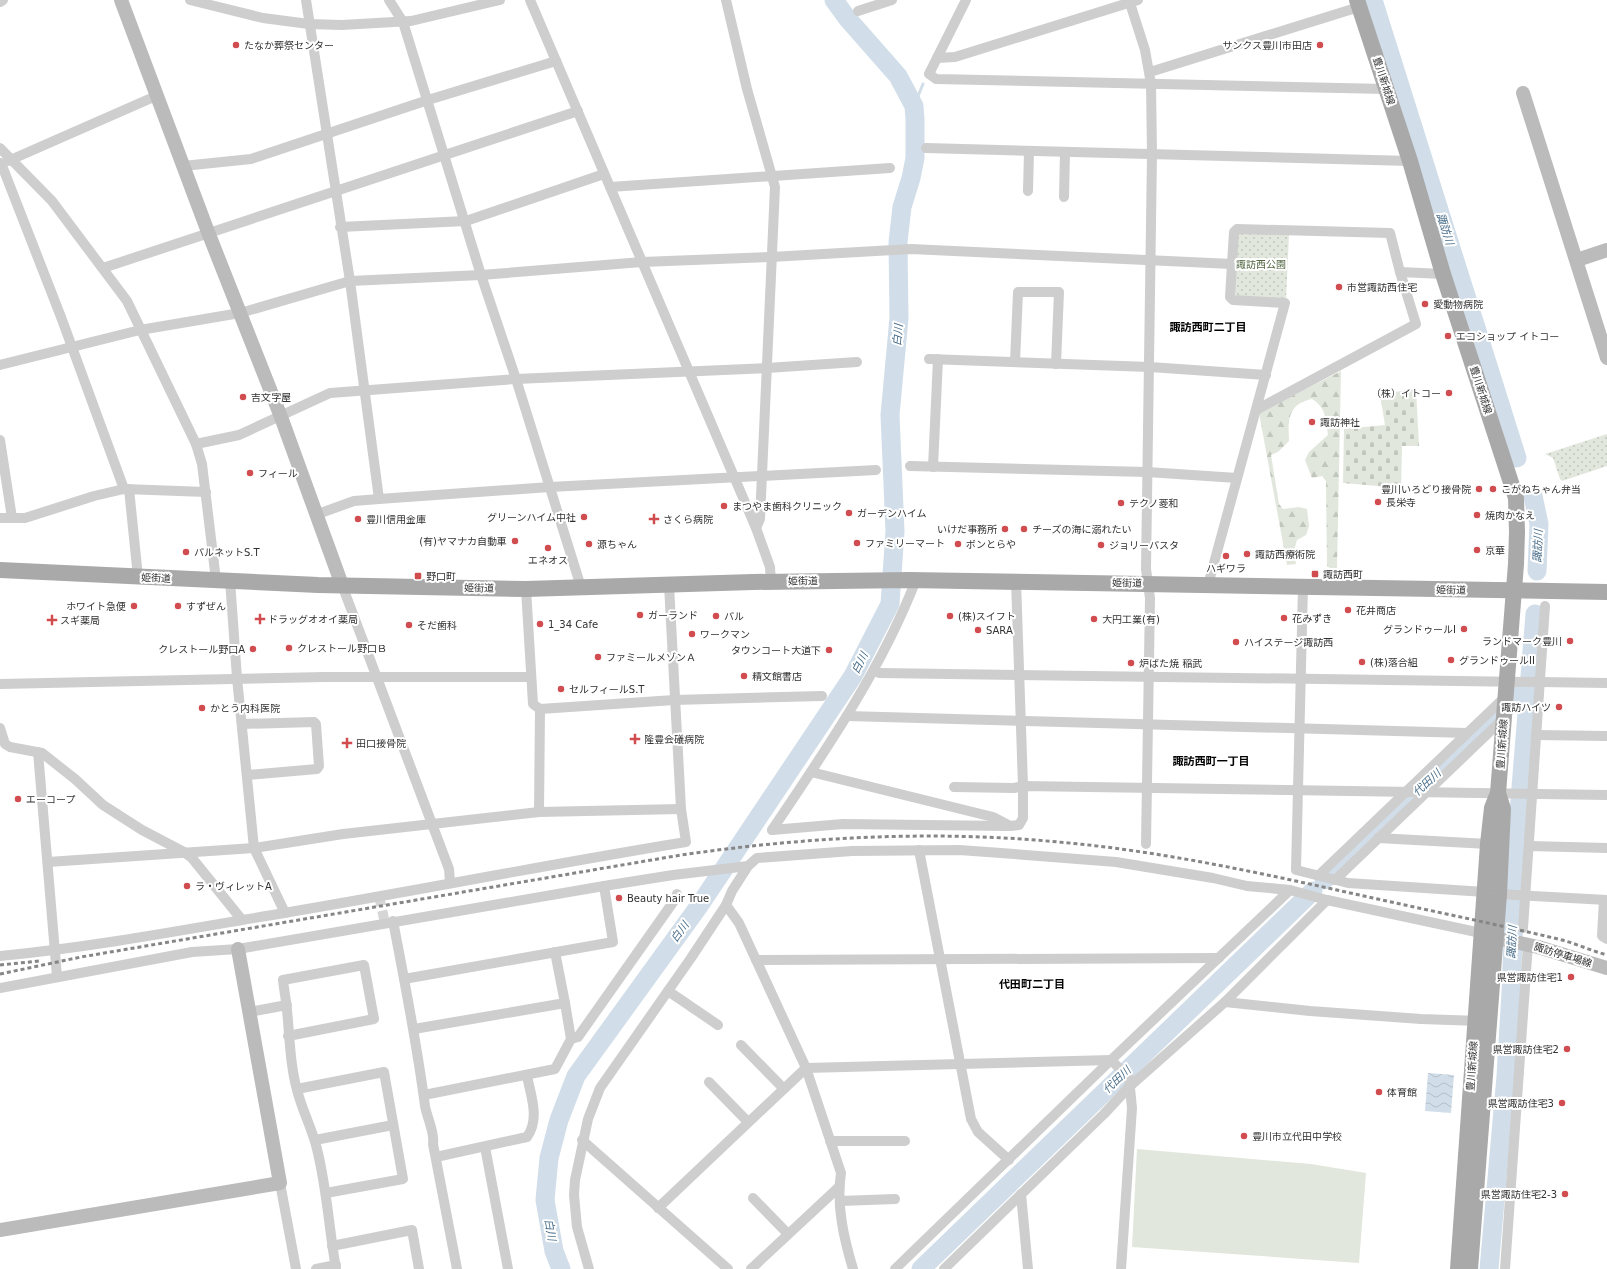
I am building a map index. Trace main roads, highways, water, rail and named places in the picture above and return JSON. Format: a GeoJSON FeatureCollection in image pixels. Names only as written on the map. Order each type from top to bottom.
{"type":"FeatureCollection","features":[{"type":"Feature","properties":{"kind":"main road","name":"豊川新城線"},"geometry":{"type":"LineString","coordinates":[[1358,4],[1410,161],[1443,274],[1516,498],[1517,532],[1513,590],[1510,687],[1503,719],[1506,793],[1503,809],[1493,937],[1482,1021],[1458,1269]]}},
{"type":"Feature","properties":{"kind":"main road","name":"姫街道"},"geometry":{"type":"LineString","coordinates":[[0,570],[342,585],[526,589],[669,584],[912,580],[1607,592]]}},
{"type":"Feature","properties":{"kind":"main road","name":"豊川新城線"},"geometry":{"type":"LineString","coordinates":[[1496,893],[1488,844],[1492,808],[1506,793]]}},
{"type":"Feature","properties":{"kind":"main road","name":"豊川新城線"},"geometry":{"type":"LineString","coordinates":[[1470,1269],[1484,1064],[1482,1021]]}},
{"type":"Feature","properties":{"kind":"water"},"geometry":{"type":"Polygon","coordinates":[[[1428,1073],[1454,1075],[1451,1113],[1425,1111],[1428,1073]]]}},
{"type":"Feature","properties":{"kind":"waterway","name":"白川"},"geometry":{"type":"LineString","coordinates":[[561,1269],[554,1251],[545,1200],[549,1158],[559,1120],[576,1076],[699,906],[853,676],[890,604],[895,531],[890,415],[899,318],[898,242],[902,207],[911,178],[915,158],[914,106],[898,76],[847,18],[834,0]]}},
{"type":"Feature","properties":{"kind":"waterway","name":"諏訪川"},"geometry":{"type":"LineString","coordinates":[[1373,0],[1517,458]]}},
{"type":"Feature","properties":{"kind":"waterway"},"geometry":{"type":"LineString","coordinates":[[914,106],[923,84]]}},
{"type":"Feature","properties":{"kind":"waterway","name":"諏訪川"},"geometry":{"type":"LineString","coordinates":[[1533,496],[1539,524],[1537,571]]}},
{"type":"Feature","properties":{"kind":"waterway","name":"諏訪川"},"geometry":{"type":"LineString","coordinates":[[1489,1269],[1506,1076],[1517,837],[1535,614]]}},
{"type":"Feature","properties":{"kind":"waterway","name":"代田川"},"geometry":{"type":"LineString","coordinates":[[1324,880],[1530,685]]}},
{"type":"Feature","properties":{"kind":"waterway","name":"代田川"},"geometry":{"type":"LineString","coordinates":[[921,1269],[1313,891]]}},
{"type":"Feature","properties":{"kind":"tunnel"},"geometry":{"type":"LineString","coordinates":[[379,896],[385,923]]}},
{"type":"Feature","properties":{"kind":"railway"},"geometry":{"type":"LineString","coordinates":[[0,974],[81,957],[681,855],[822,840],[916,836],[1011,838],[1137,851],[1295,881],[1515,929],[1562,940],[1607,955]]}},
{"type":"Feature","properties":{"kind":"railway"},"geometry":{"type":"LineString","coordinates":[[0,965],[39,961]]}},
{"type":"Feature","properties":{"kind":"place","name":"たなか葬祭センター"},"geometry":{"type":"Point","coordinates":[236,45]}},
{"type":"Feature","properties":{"kind":"place","name":"サンクス豊川市田店"},"geometry":{"type":"Point","coordinates":[1320,45]}},
{"type":"Feature","properties":{"kind":"place","name":"市営諏訪西住宅"},"geometry":{"type":"Point","coordinates":[1339,287]}},
{"type":"Feature","properties":{"kind":"place","name":"愛動物病院"},"geometry":{"type":"Point","coordinates":[1425,304]}},
{"type":"Feature","properties":{"kind":"place","name":"エコショップ イトコー"},"geometry":{"type":"Point","coordinates":[1448,336]}},
{"type":"Feature","properties":{"kind":"place","name":"（株）イトコー"},"geometry":{"type":"Point","coordinates":[1449,393]}},
{"type":"Feature","properties":{"kind":"place","name":"吉文字屋"},"geometry":{"type":"Point","coordinates":[243,397]}},
{"type":"Feature","properties":{"kind":"place","name":"諏訪神社"},"geometry":{"type":"Point","coordinates":[1312,422]}},
{"type":"Feature","properties":{"kind":"place","name":"フィール"},"geometry":{"type":"Point","coordinates":[250,473]}},
{"type":"Feature","properties":{"kind":"place","name":"豊川いろどり接骨院"},"geometry":{"type":"Point","coordinates":[1479,489]}},
{"type":"Feature","properties":{"kind":"place","name":"こがねちゃん弁当"},"geometry":{"type":"Point","coordinates":[1493,489]}},
{"type":"Feature","properties":{"kind":"place","name":"長栄寺"},"geometry":{"type":"Point","coordinates":[1378,502]}},
{"type":"Feature","properties":{"kind":"place","name":"テクノ菱和"},"geometry":{"type":"Point","coordinates":[1121,503]}},
{"type":"Feature","properties":{"kind":"place","name":"まつやま歯科クリニック"},"geometry":{"type":"Point","coordinates":[724,506]}},
{"type":"Feature","properties":{"kind":"place","name":"ガーデンハイム"},"geometry":{"type":"Point","coordinates":[849,513]}},
{"type":"Feature","properties":{"kind":"place","name":"焼肉かなえ"},"geometry":{"type":"Point","coordinates":[1477,515]}},
{"type":"Feature","properties":{"kind":"place","name":"グリーンハイム中社"},"geometry":{"type":"Point","coordinates":[584,517]}},
{"type":"Feature","properties":{"kind":"place","name":"豊川信用金庫"},"geometry":{"type":"Point","coordinates":[358,519]}},
{"type":"Feature","properties":{"kind":"place","name":"さくら病院"},"geometry":{"type":"Point","coordinates":[654,519]}},
{"type":"Feature","properties":{"kind":"place","name":"いけだ事務所"},"geometry":{"type":"Point","coordinates":[1005,529]}},
{"type":"Feature","properties":{"kind":"place","name":"チーズの海に溺れたい"},"geometry":{"type":"Point","coordinates":[1024,529]}},
{"type":"Feature","properties":{"kind":"place","name":"(有)ヤマナカ自動車"},"geometry":{"type":"Point","coordinates":[515,541]}},
{"type":"Feature","properties":{"kind":"place","name":"ファミリーマート"},"geometry":{"type":"Point","coordinates":[857,543]}},
{"type":"Feature","properties":{"kind":"place","name":"源ちゃん"},"geometry":{"type":"Point","coordinates":[589,544]}},
{"type":"Feature","properties":{"kind":"place","name":"ボンとらや"},"geometry":{"type":"Point","coordinates":[958,544]}},
{"type":"Feature","properties":{"kind":"place","name":"ジョリーパスタ"},"geometry":{"type":"Point","coordinates":[1101,545]}},
{"type":"Feature","properties":{"kind":"place","name":"エネオス"},"geometry":{"type":"Point","coordinates":[548,548]}},
{"type":"Feature","properties":{"kind":"place","name":"京華"},"geometry":{"type":"Point","coordinates":[1477,550]}},
{"type":"Feature","properties":{"kind":"place","name":"パルネットS.T"},"geometry":{"type":"Point","coordinates":[186,552]}},
{"type":"Feature","properties":{"kind":"place","name":"諏訪西療術院"},"geometry":{"type":"Point","coordinates":[1247,554]}},
{"type":"Feature","properties":{"kind":"place","name":"ハギワラ"},"geometry":{"type":"Point","coordinates":[1226,556]}},
{"type":"Feature","properties":{"kind":"place","name":"諏訪西町"},"geometry":{"type":"Point","coordinates":[1315,574]}},
{"type":"Feature","properties":{"kind":"place","name":"野口町"},"geometry":{"type":"Point","coordinates":[418,576]}},
{"type":"Feature","properties":{"kind":"place","name":"ホワイト急便"},"geometry":{"type":"Point","coordinates":[134,606]}},
{"type":"Feature","properties":{"kind":"place","name":"すずぜん"},"geometry":{"type":"Point","coordinates":[178,606]}},
{"type":"Feature","properties":{"kind":"place","name":"花井商店"},"geometry":{"type":"Point","coordinates":[1348,610]}},
{"type":"Feature","properties":{"kind":"place","name":"ガーランド"},"geometry":{"type":"Point","coordinates":[640,615]}},
{"type":"Feature","properties":{"kind":"place","name":"パル"},"geometry":{"type":"Point","coordinates":[716,616]}},
{"type":"Feature","properties":{"kind":"place","name":"(株)スイフト"},"geometry":{"type":"Point","coordinates":[950,616]}},
{"type":"Feature","properties":{"kind":"place","name":"花みずき"},"geometry":{"type":"Point","coordinates":[1284,618]}},
{"type":"Feature","properties":{"kind":"place","name":"ドラッグオオイ薬局"},"geometry":{"type":"Point","coordinates":[260,619]}},
{"type":"Feature","properties":{"kind":"place","name":"大円工業(有)"},"geometry":{"type":"Point","coordinates":[1094,619]}},
{"type":"Feature","properties":{"kind":"place","name":"スギ薬局"},"geometry":{"type":"Point","coordinates":[52,620]}},
{"type":"Feature","properties":{"kind":"place","name":"1_34 Cafe"},"geometry":{"type":"Point","coordinates":[540,624]}},
{"type":"Feature","properties":{"kind":"place","name":"そだ歯科"},"geometry":{"type":"Point","coordinates":[409,625]}},
{"type":"Feature","properties":{"kind":"place","name":"グランドゥールI"},"geometry":{"type":"Point","coordinates":[1464,629]}},
{"type":"Feature","properties":{"kind":"place","name":"SARA"},"geometry":{"type":"Point","coordinates":[978,630]}},
{"type":"Feature","properties":{"kind":"place","name":"ワークマン"},"geometry":{"type":"Point","coordinates":[692,634]}},
{"type":"Feature","properties":{"kind":"place","name":"ランドマーク豊川"},"geometry":{"type":"Point","coordinates":[1570,641]}},
{"type":"Feature","properties":{"kind":"place","name":"ハイステージ諏訪西"},"geometry":{"type":"Point","coordinates":[1236,642]}},
{"type":"Feature","properties":{"kind":"place","name":"クレストール野口Ｂ"},"geometry":{"type":"Point","coordinates":[289,648]}},
{"type":"Feature","properties":{"kind":"place","name":"クレストール野口A"},"geometry":{"type":"Point","coordinates":[253,649]}},
{"type":"Feature","properties":{"kind":"place","name":"タウンコート大道下"},"geometry":{"type":"Point","coordinates":[829,650]}},
{"type":"Feature","properties":{"kind":"place","name":"ファミールメゾンＡ"},"geometry":{"type":"Point","coordinates":[598,657]}},
{"type":"Feature","properties":{"kind":"place","name":"グランドゥールII"},"geometry":{"type":"Point","coordinates":[1451,660]}},
{"type":"Feature","properties":{"kind":"place","name":"(株)落合組"},"geometry":{"type":"Point","coordinates":[1362,662]}},
{"type":"Feature","properties":{"kind":"place","name":"炉ばた焼 稲武"},"geometry":{"type":"Point","coordinates":[1131,663]}},
{"type":"Feature","properties":{"kind":"place","name":"精文館書店"},"geometry":{"type":"Point","coordinates":[744,676]}},
{"type":"Feature","properties":{"kind":"place","name":"セルフィールS.T"},"geometry":{"type":"Point","coordinates":[561,689]}},
{"type":"Feature","properties":{"kind":"place","name":"諏訪ハイツ"},"geometry":{"type":"Point","coordinates":[1559,707]}},
{"type":"Feature","properties":{"kind":"place","name":"かとう内科医院"},"geometry":{"type":"Point","coordinates":[202,708]}},
{"type":"Feature","properties":{"kind":"place","name":"隆豊会礒病院"},"geometry":{"type":"Point","coordinates":[635,739]}},
{"type":"Feature","properties":{"kind":"place","name":"田口接骨院"},"geometry":{"type":"Point","coordinates":[347,743]}},
{"type":"Feature","properties":{"kind":"place","name":"エーコープ"},"geometry":{"type":"Point","coordinates":[18,799]}},
{"type":"Feature","properties":{"kind":"place","name":"ラ・ヴィレットA"},"geometry":{"type":"Point","coordinates":[187,886]}},
{"type":"Feature","properties":{"kind":"place","name":"Beauty hair True"},"geometry":{"type":"Point","coordinates":[619,898]}},
{"type":"Feature","properties":{"kind":"place","name":"県営諏訪住宅1"},"geometry":{"type":"Point","coordinates":[1571,977]}},
{"type":"Feature","properties":{"kind":"place","name":"県営諏訪住宅2"},"geometry":{"type":"Point","coordinates":[1567,1049]}},
{"type":"Feature","properties":{"kind":"place","name":"体育館"},"geometry":{"type":"Point","coordinates":[1379,1092]}},
{"type":"Feature","properties":{"kind":"place","name":"県営諏訪住宅3"},"geometry":{"type":"Point","coordinates":[1562,1103]}},
{"type":"Feature","properties":{"kind":"place","name":"豊川市立代田中学校"},"geometry":{"type":"Point","coordinates":[1244,1136]}},
{"type":"Feature","properties":{"kind":"place","name":"県営諏訪住宅2-3"},"geometry":{"type":"Point","coordinates":[1565,1194]}},
{"type":"Feature","properties":{"kind":"district","name":"諏訪西町二丁目"},"geometry":{"type":"Point","coordinates":[1208,327]}},
{"type":"Feature","properties":{"kind":"district","name":"諏訪西町一丁目"},"geometry":{"type":"Point","coordinates":[1211,761]}},
{"type":"Feature","properties":{"kind":"district","name":"代田町二丁目"},"geometry":{"type":"Point","coordinates":[1032,984]}},
{"type":"Feature","properties":{"kind":"park label","name":"諏訪西公園"},"geometry":{"type":"Point","coordinates":[1261,264]}}]}
